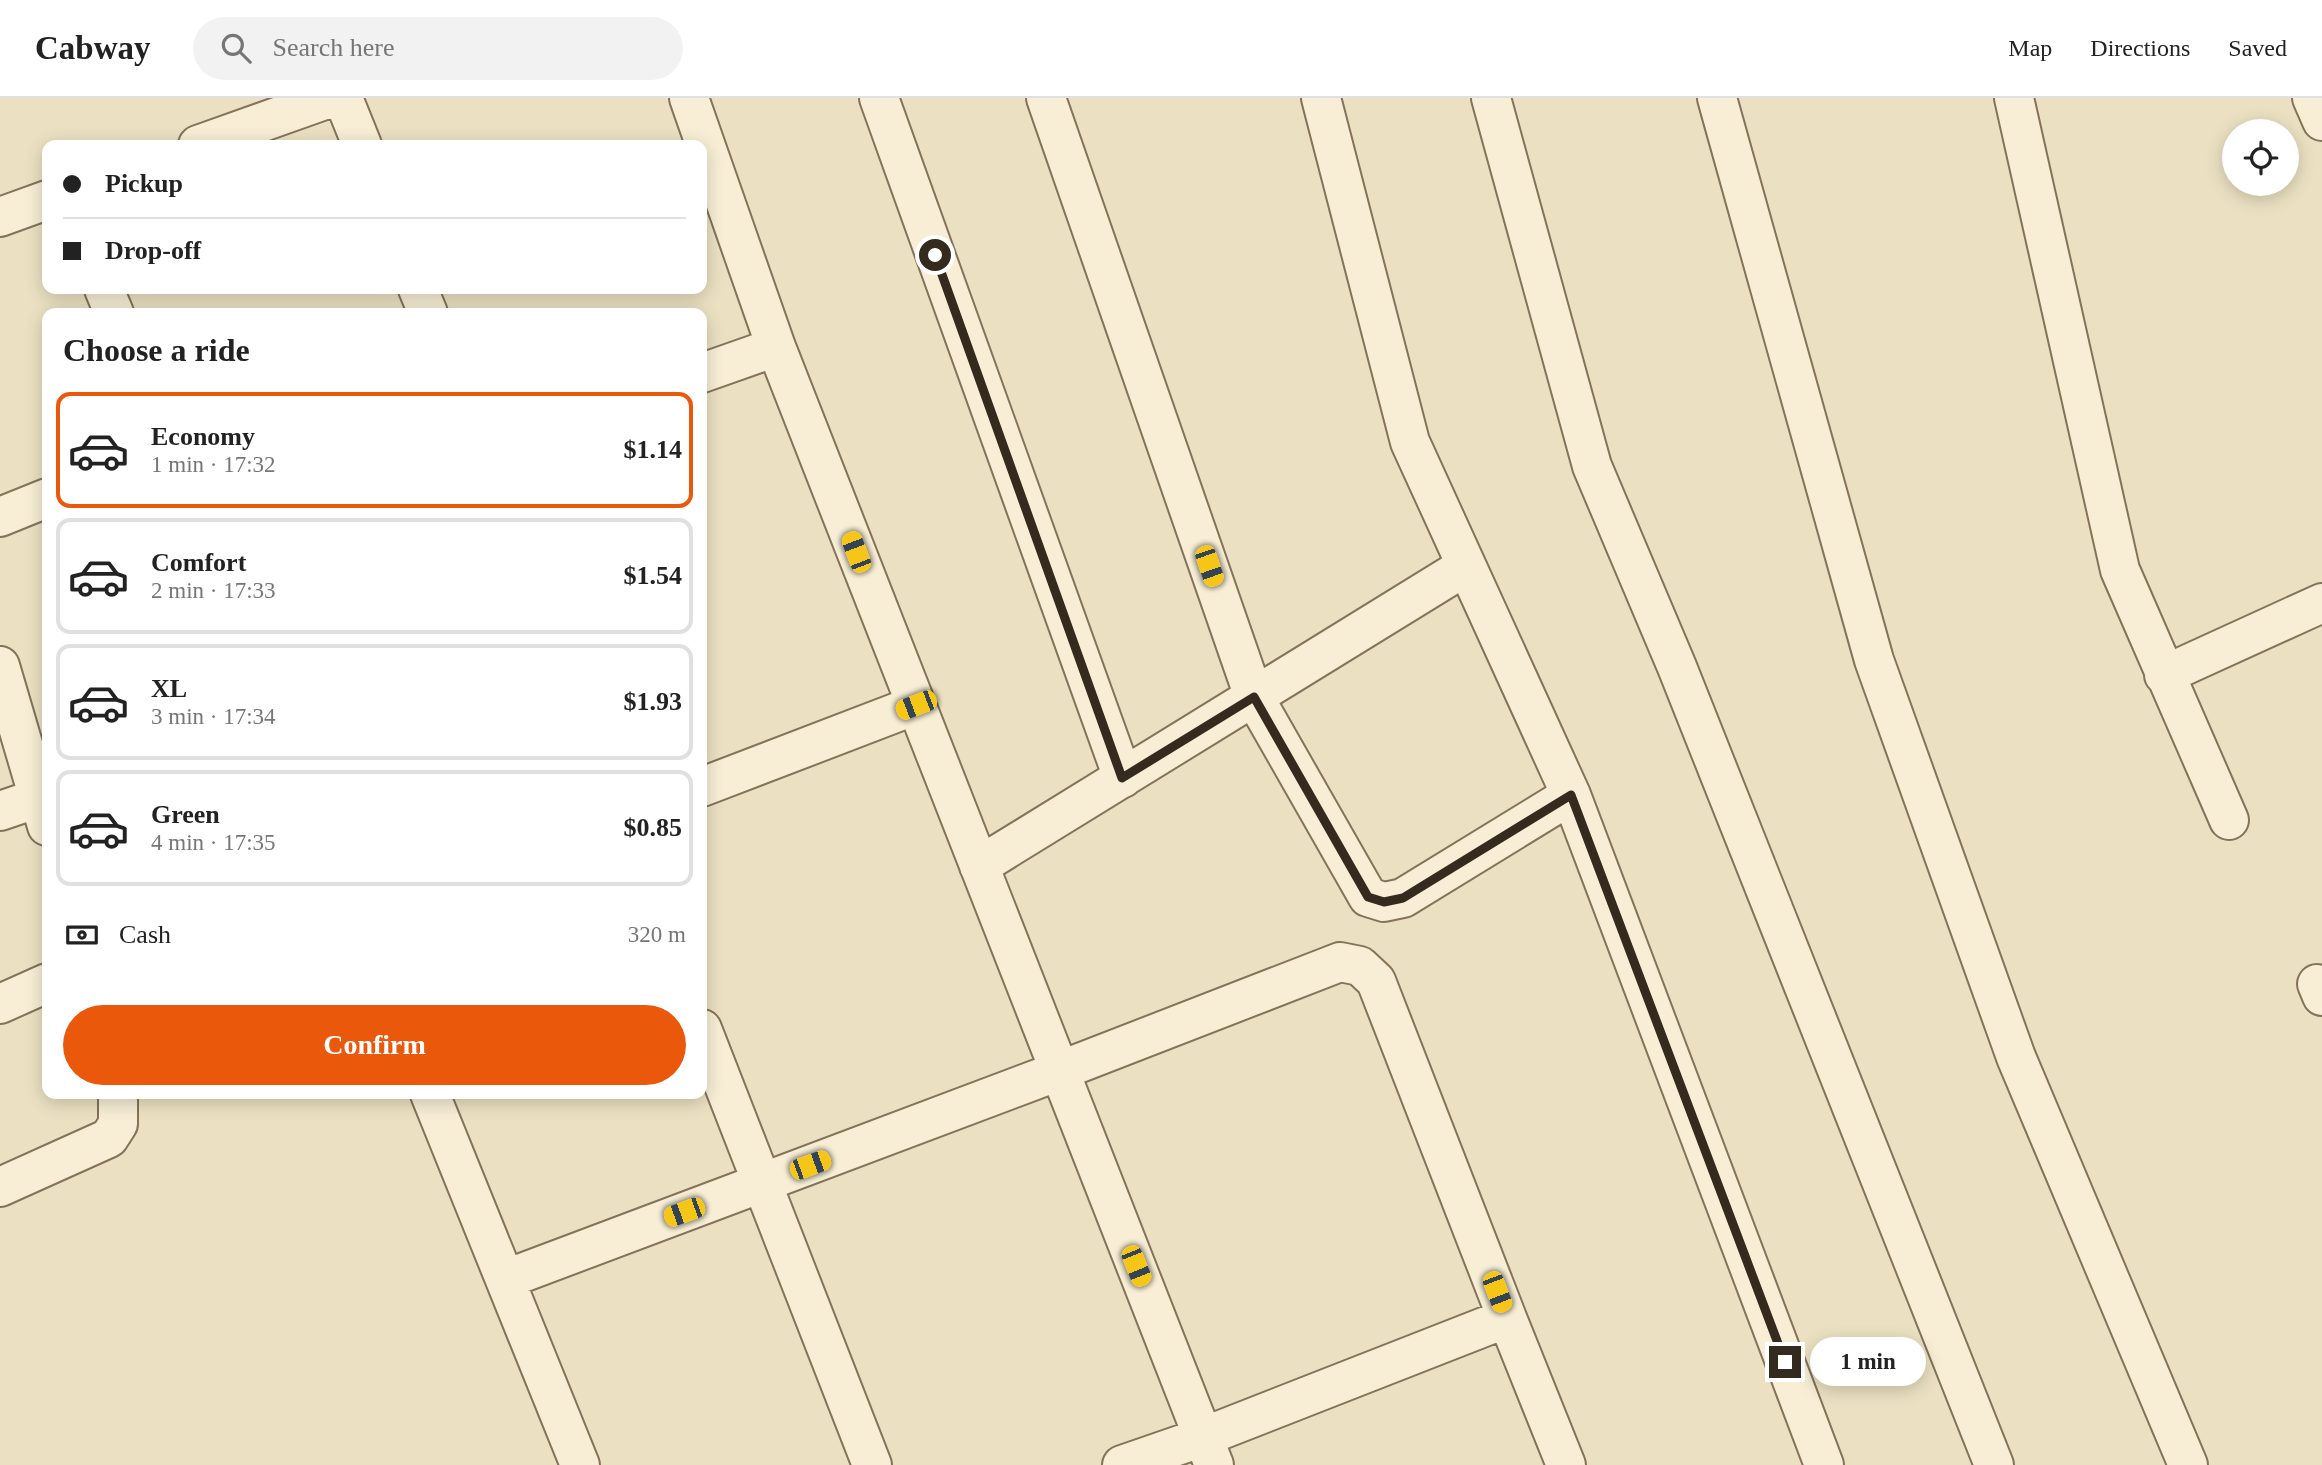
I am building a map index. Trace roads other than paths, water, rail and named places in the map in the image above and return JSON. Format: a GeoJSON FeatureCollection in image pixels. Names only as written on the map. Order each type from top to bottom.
{"type":"FeatureCollection","features":[{"type":"Feature","properties":{"kind":"street"},"geometry":{"type":"LineString","coordinates":[[212,140],[330,98]]}},
{"type":"Feature","properties":{"kind":"street"},"geometry":{"type":"LineString","coordinates":[[343,98],[360,140]]}},
{"type":"Feature","properties":{"kind":"street"},"geometry":{"type":"LineString","coordinates":[[689,98],[704,140]]}},
{"type":"Feature","properties":{"kind":"street"},"geometry":{"type":"LineString","coordinates":[[878,98],[1122,778]]}},
{"type":"Feature","properties":{"kind":"street"},"geometry":{"type":"LineString","coordinates":[[1046,98],[1254,697],[1368,897],[1384,902],[1403,898],[1571,795]]}},
{"type":"Feature","properties":{"kind":"street"},"geometry":{"type":"LineString","coordinates":[[1321,98],[1410,442],[1571,795],[1824,1465]]}},
{"type":"Feature","properties":{"kind":"street"},"geometry":{"type":"LineString","coordinates":[[1491,98],[1592,466],[1682,680],[1994,1465]]}},
{"type":"Feature","properties":{"kind":"street"},"geometry":{"type":"LineString","coordinates":[[1717,98],[1874,660],[2016,1057],[2188,1465]]}},
{"type":"Feature","properties":{"kind":"street"},"geometry":{"type":"LineString","coordinates":[[2014,98],[2120,570],[2229,820]]}},
{"type":"Feature","properties":{"kind":"street"},"geometry":{"type":"LineString","coordinates":[[2312,98],[2322,121]]}},
{"type":"Feature","properties":{"kind":"street"},"geometry":{"type":"LineString","coordinates":[[707,150],[776,347],[1208,1451]]}},
{"type":"Feature","properties":{"kind":"street"},"geometry":{"type":"LineString","coordinates":[[0,217],[42,202]]}},
{"type":"Feature","properties":{"kind":"street"},"geometry":{"type":"LineString","coordinates":[[707,371],[776,347]]}},
{"type":"Feature","properties":{"kind":"street"},"geometry":{"type":"LineString","coordinates":[[0,517],[42,500]]}},
{"type":"Feature","properties":{"kind":"street"},"geometry":{"type":"LineString","coordinates":[[979,866],[1466,566]]}},
{"type":"Feature","properties":{"kind":"street"},"geometry":{"type":"LineString","coordinates":[[2164,676],[2322,603]]}},
{"type":"Feature","properties":{"kind":"street"},"geometry":{"type":"LineString","coordinates":[[0,666],[42,797]]}},
{"type":"Feature","properties":{"kind":"street"},"geometry":{"type":"LineString","coordinates":[[707,785],[916,705]]}},
{"type":"Feature","properties":{"kind":"street"},"geometry":{"type":"LineString","coordinates":[[0,811],[42,806]]}},
{"type":"Feature","properties":{"kind":"street"},"geometry":{"type":"LineString","coordinates":[[506,1279],[1340,962],[1360,966],[1376,981],[1566,1465]]}},
{"type":"Feature","properties":{"kind":"street"},"geometry":{"type":"LineString","coordinates":[[0,1004],[42,985]]}},
{"type":"Feature","properties":{"kind":"street"},"geometry":{"type":"LineString","coordinates":[[707,1042],[872,1465]]}},
{"type":"Feature","properties":{"kind":"street"},"geometry":{"type":"LineString","coordinates":[[0,1188],[109,1138],[118,1124],[118,1099]]}},
{"type":"Feature","properties":{"kind":"street"},"geometry":{"type":"LineString","coordinates":[[432,1099],[580,1465]]}},
{"type":"Feature","properties":{"kind":"street"},"geometry":{"type":"LineString","coordinates":[[1122,1465],[1208,1451],[1507,1318]]}}]}
